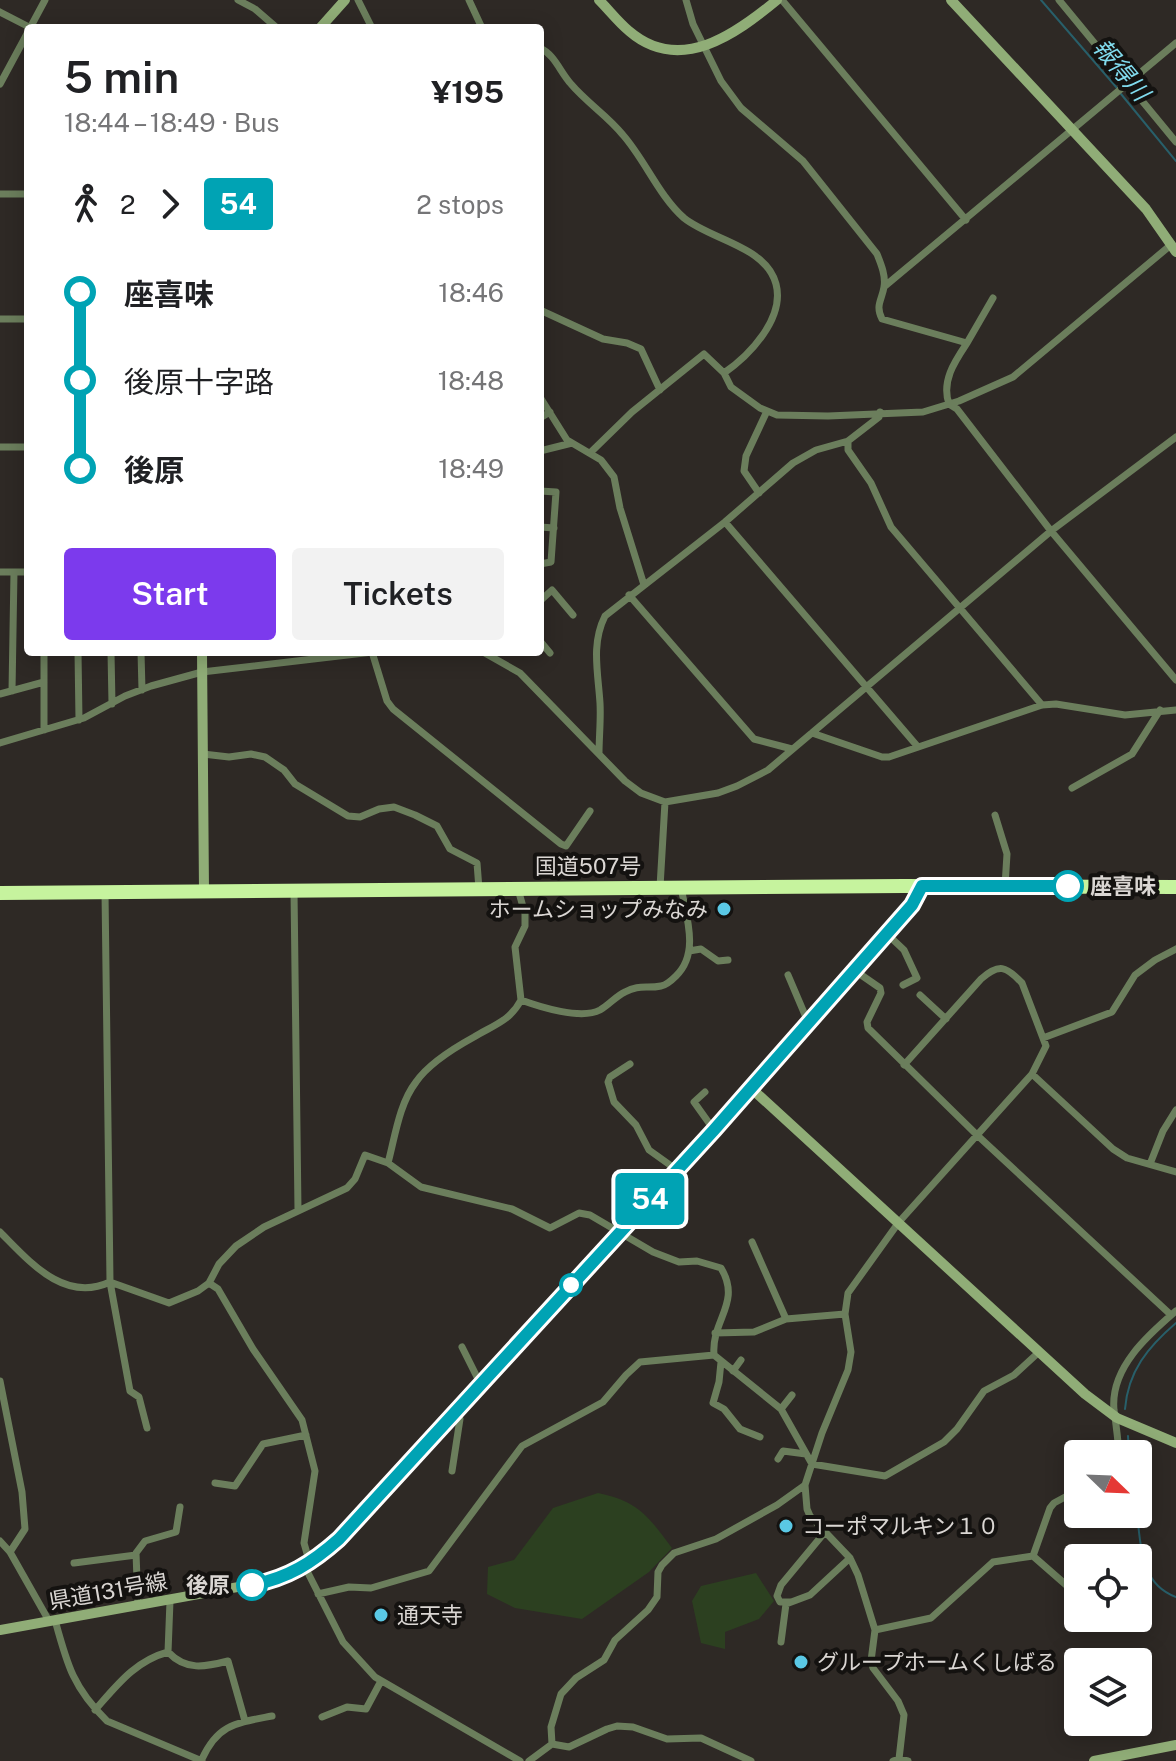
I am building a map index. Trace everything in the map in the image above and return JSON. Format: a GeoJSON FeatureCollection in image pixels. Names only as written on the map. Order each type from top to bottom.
{"type":"FeatureCollection","features":[{"type":"Feature","properties":{"kind":"highway","name":"国道507号"},"geometry":{"type":"LineString","coordinates":[[0,893],[660,887],[1176,887]]}},
{"type":"Feature","properties":{"kind":"street"},"geometry":{"type":"LineString","coordinates":[[33,24],[45,0]]}},
{"type":"Feature","properties":{"kind":"street"},"geometry":{"type":"LineString","coordinates":[[238,0],[272,24]]}},
{"type":"Feature","properties":{"kind":"street"},"geometry":{"type":"LineString","coordinates":[[324,24],[345,0]]}},
{"type":"Feature","properties":{"kind":"street"},"geometry":{"type":"LineString","coordinates":[[358,0],[370,24]]}},
{"type":"Feature","properties":{"kind":"street"},"geometry":{"type":"LineString","coordinates":[[469,0],[480,24]]}},
{"type":"Feature","properties":{"kind":"street"},"geometry":{"type":"LineString","coordinates":[[599,0],[631,33],[664,48],[678,50],[704,47],[724,39],[780,0],[966,220]]}},
{"type":"Feature","properties":{"kind":"street"},"geometry":{"type":"LineString","coordinates":[[686,0],[693,24],[721,81],[741,108],[803,161],[877,254],[883,267],[885,286],[878,303],[882,319],[967,343]]}},
{"type":"Feature","properties":{"kind":"street"},"geometry":{"type":"LineString","coordinates":[[590,453],[607,434],[704,354],[724,373],[731,387],[777,415],[923,412],[949,404],[1013,377],[1174,248],[1146,209],[951,0]]}},
{"type":"Feature","properties":{"kind":"street"},"geometry":{"type":"LineString","coordinates":[[1059,0],[1126,86],[1176,142]]}},
{"type":"Feature","properties":{"kind":"street"},"geometry":{"type":"LineString","coordinates":[[0,12],[24,26]]}},
{"type":"Feature","properties":{"kind":"street"},"geometry":{"type":"LineString","coordinates":[[0,84],[24,40]]}},
{"type":"Feature","properties":{"kind":"street"},"geometry":{"type":"LineString","coordinates":[[885,286],[1176,43]]}},
{"type":"Feature","properties":{"kind":"street"},"geometry":{"type":"LineString","coordinates":[[544,50],[549,52],[584,99],[621,131],[684,217],[740,247],[775,280],[779,297],[767,327],[753,348],[724,373]]}},
{"type":"Feature","properties":{"kind":"street"},"geometry":{"type":"LineString","coordinates":[[0,194],[24,194]]}},
{"type":"Feature","properties":{"kind":"street"},"geometry":{"type":"LineString","coordinates":[[949,404],[947,381],[957,356],[993,298]]}},
{"type":"Feature","properties":{"kind":"street"},"geometry":{"type":"LineString","coordinates":[[544,312],[603,339],[641,349],[660,390]]}},
{"type":"Feature","properties":{"kind":"street"},"geometry":{"type":"LineString","coordinates":[[0,319],[24,319]]}},
{"type":"Feature","properties":{"kind":"street"},"geometry":{"type":"LineString","coordinates":[[544,403],[561,433],[606,465],[614,477],[620,508],[644,585]]}},
{"type":"Feature","properties":{"kind":"street"},"geometry":{"type":"LineString","coordinates":[[949,404],[957,409],[1051,531],[1176,680]]}},
{"type":"Feature","properties":{"kind":"street"},"geometry":{"type":"LineString","coordinates":[[759,493],[744,471],[746,456],[767,411]]}},
{"type":"Feature","properties":{"kind":"street"},"geometry":{"type":"LineString","coordinates":[[544,416],[550,412]]}},
{"type":"Feature","properties":{"kind":"street"},"geometry":{"type":"LineString","coordinates":[[599,754],[597,631],[605,616],[725,522],[793,463],[816,450],[848,441],[879,417],[880,412]]}},
{"type":"Feature","properties":{"kind":"street"},"geometry":{"type":"LineString","coordinates":[[499,656],[641,793],[665,802],[718,793],[768,770],[1051,531],[1176,437]]}},
{"type":"Feature","properties":{"kind":"street"},"geometry":{"type":"LineString","coordinates":[[848,441],[848,450],[871,483],[891,527],[1042,705]]}},
{"type":"Feature","properties":{"kind":"street"},"geometry":{"type":"LineString","coordinates":[[544,450],[572,443]]}},
{"type":"Feature","properties":{"kind":"street"},"geometry":{"type":"LineString","coordinates":[[0,447],[24,447]]}},
{"type":"Feature","properties":{"kind":"street"},"geometry":{"type":"LineString","coordinates":[[544,491],[556,492],[551,562],[544,563]]}},
{"type":"Feature","properties":{"kind":"street"},"geometry":{"type":"LineString","coordinates":[[725,522],[918,747]]}},
{"type":"Feature","properties":{"kind":"street"},"geometry":{"type":"LineString","coordinates":[[544,527],[554,528]]}},
{"type":"Feature","properties":{"kind":"street"},"geometry":{"type":"LineString","coordinates":[[0,572],[24,572]]}},
{"type":"Feature","properties":{"kind":"street"},"geometry":{"type":"LineString","coordinates":[[12,691],[14,572]]}},
{"type":"Feature","properties":{"kind":"street"},"geometry":{"type":"LineString","coordinates":[[544,597],[552,590],[573,615]]}},
{"type":"Feature","properties":{"kind":"street"},"geometry":{"type":"LineString","coordinates":[[629,595],[754,739],[792,749]]}},
{"type":"Feature","properties":{"kind":"street"},"geometry":{"type":"LineString","coordinates":[[544,646],[550,653]]}},
{"type":"Feature","properties":{"kind":"street"},"geometry":{"type":"LineString","coordinates":[[44,656],[44,730]]}},
{"type":"Feature","properties":{"kind":"street"},"geometry":{"type":"LineString","coordinates":[[78,656],[79,720]]}},
{"type":"Feature","properties":{"kind":"street"},"geometry":{"type":"LineString","coordinates":[[111,656],[112,704]]}},
{"type":"Feature","properties":{"kind":"street"},"geometry":{"type":"LineString","coordinates":[[141,656],[142,690]]}},
{"type":"Feature","properties":{"kind":"street"},"geometry":{"type":"LineString","coordinates":[[202,656],[204,891]]}},
{"type":"Feature","properties":{"kind":"street"},"geometry":{"type":"LineString","coordinates":[[0,743],[79,720],[142,690],[202,672],[339,656]]}},
{"type":"Feature","properties":{"kind":"street"},"geometry":{"type":"LineString","coordinates":[[374,656],[387,701],[393,709],[561,844],[566,846],[590,811]]}},
{"type":"Feature","properties":{"kind":"street"},"geometry":{"type":"LineString","coordinates":[[0,694],[44,682]]}},
{"type":"Feature","properties":{"kind":"street"},"geometry":{"type":"LineString","coordinates":[[812,733],[882,757],[1042,705],[1056,704],[1125,715],[1176,710]]}},
{"type":"Feature","properties":{"kind":"street"},"geometry":{"type":"LineString","coordinates":[[1072,788],[1132,754],[1160,710]]}},
{"type":"Feature","properties":{"kind":"street"},"geometry":{"type":"LineString","coordinates":[[203,754],[265,757],[284,770],[295,784],[348,816],[360,817],[394,807],[415,815],[437,826],[450,849],[477,863],[479,889]]}},
{"type":"Feature","properties":{"kind":"street"},"geometry":{"type":"LineString","coordinates":[[660,887],[665,802]]}},
{"type":"Feature","properties":{"kind":"street"},"geometry":{"type":"LineString","coordinates":[[995,815],[1007,854],[1005,886]]}},
{"type":"Feature","properties":{"kind":"street","name":"県道131号線"},"geometry":{"type":"LineString","coordinates":[[0,1630],[271,1581],[308,1565],[339,1539],[714,1130],[917,899],[922,886]]}},
{"type":"Feature","properties":{"kind":"street"},"geometry":{"type":"LineString","coordinates":[[521,1000],[545,1009],[590,1013],[642,985],[660,987],[668,983],[681,971],[691,944],[681,887]]}},
{"type":"Feature","properties":{"kind":"street"},"geometry":{"type":"LineString","coordinates":[[388,1163],[407,1098],[416,1081],[452,1051],[508,1019],[521,1000],[515,947],[525,926],[525,914],[518,889]]}},
{"type":"Feature","properties":{"kind":"street"},"geometry":{"type":"LineString","coordinates":[[294,891],[298,1210]]}},
{"type":"Feature","properties":{"kind":"street"},"geometry":{"type":"LineString","coordinates":[[105,892],[110,1282],[130,1391],[139,1397],[147,1428]]}},
{"type":"Feature","properties":{"kind":"street"},"geometry":{"type":"LineString","coordinates":[[886,933],[904,950],[917,978],[903,985]]}},
{"type":"Feature","properties":{"kind":"street"},"geometry":{"type":"LineString","coordinates":[[689,951],[701,949],[718,961],[728,960]]}},
{"type":"Feature","properties":{"kind":"street"},"geometry":{"type":"LineString","coordinates":[[1043,1038],[1112,1012],[1135,975],[1176,949]]}},
{"type":"Feature","properties":{"kind":"street"},"geometry":{"type":"LineString","coordinates":[[904,1065],[994,968],[1000,967],[1015,975],[1022,983],[1046,1046],[1044,1052],[1032,1074],[899,1222],[848,1293],[845,1314],[851,1352],[848,1370],[805,1485],[810,1516],[850,1558],[875,1630],[873,1668],[898,1701],[904,1715],[896,1760],[908,1761]]}},
{"type":"Feature","properties":{"kind":"street"},"geometry":{"type":"LineString","coordinates":[[854,970],[880,988],[881,993],[867,1022],[868,1028],[977,1135],[1174,1313],[1139,1345],[1129,1359],[1118,1386],[1114,1408],[1118,1440]]}},
{"type":"Feature","properties":{"kind":"street"},"geometry":{"type":"LineString","coordinates":[[788,975],[808,1022]]}},
{"type":"Feature","properties":{"kind":"street"},"geometry":{"type":"LineString","coordinates":[[920,995],[946,1019]]}},
{"type":"Feature","properties":{"kind":"street"},"geometry":{"type":"LineString","coordinates":[[630,1064],[610,1077],[608,1082],[614,1102],[636,1125],[651,1152],[677,1170]]}},
{"type":"Feature","properties":{"kind":"street"},"geometry":{"type":"LineString","coordinates":[[1032,1074],[1113,1149],[1127,1158],[1176,1172]]}},
{"type":"Feature","properties":{"kind":"street"},"geometry":{"type":"LineString","coordinates":[[751,1088],[1085,1394],[1117,1418],[1176,1443]]}},
{"type":"Feature","properties":{"kind":"street"},"geometry":{"type":"LineString","coordinates":[[705,1092],[694,1102],[714,1130]]}},
{"type":"Feature","properties":{"kind":"street"},"geometry":{"type":"LineString","coordinates":[[1150,1164],[1163,1131],[1176,1110]]}},
{"type":"Feature","properties":{"kind":"street"},"geometry":{"type":"LineString","coordinates":[[0,1232],[45,1274],[70,1288],[97,1288],[110,1282],[169,1303],[209,1283],[219,1264],[236,1246],[264,1227],[347,1188],[355,1179],[365,1155],[388,1163],[421,1187],[512,1209],[550,1228],[583,1213],[601,1220],[653,1252],[679,1262],[697,1261],[721,1268],[730,1290],[725,1312],[715,1333],[714,1355],[781,1409],[812,1464],[885,1476],[944,1442],[984,1391],[1014,1375],[1039,1352]]}},
{"type":"Feature","properties":{"kind":"street"},"geometry":{"type":"LineString","coordinates":[[752,1242],[786,1319]]}},
{"type":"Feature","properties":{"kind":"street"},"geometry":{"type":"LineString","coordinates":[[209,1283],[218,1289],[253,1349],[295,1406],[306,1435],[315,1477],[304,1543],[318,1594],[343,1642],[361,1664],[381,1681],[520,1761]]}},
{"type":"Feature","properties":{"kind":"street"},"geometry":{"type":"LineString","coordinates":[[715,1333],[754,1332],[786,1319],[845,1314]]}},
{"type":"Feature","properties":{"kind":"street"},"geometry":{"type":"LineString","coordinates":[[462,1347],[481,1385]]}},
{"type":"Feature","properties":{"kind":"street"},"geometry":{"type":"LineString","coordinates":[[318,1594],[349,1587],[371,1588],[429,1571],[522,1446],[603,1402],[640,1362],[714,1355]]}},
{"type":"Feature","properties":{"kind":"street"},"geometry":{"type":"LineString","coordinates":[[733,1371],[741,1360]]}},
{"type":"Feature","properties":{"kind":"street"},"geometry":{"type":"LineString","coordinates":[[715,1406],[713,1398],[721,1362]]}},
{"type":"Feature","properties":{"kind":"street"},"geometry":{"type":"LineString","coordinates":[[0,1381],[22,1492],[25,1529],[10,1552]]}},
{"type":"Feature","properties":{"kind":"street"},"geometry":{"type":"LineString","coordinates":[[781,1409],[792,1395]]}},
{"type":"Feature","properties":{"kind":"street"},"geometry":{"type":"LineString","coordinates":[[709,1414],[715,1406]]}},
{"type":"Feature","properties":{"kind":"street"},"geometry":{"type":"LineString","coordinates":[[715,1406],[724,1409],[740,1429],[760,1437]]}},
{"type":"Feature","properties":{"kind":"street"},"geometry":{"type":"LineString","coordinates":[[452,1471],[460,1419],[455,1414]]}},
{"type":"Feature","properties":{"kind":"street"},"geometry":{"type":"LineString","coordinates":[[215,1483],[235,1486],[259,1450],[268,1442],[306,1435]]}},
{"type":"Feature","properties":{"kind":"street"},"geometry":{"type":"LineString","coordinates":[[778,1459],[783,1451],[806,1454]]}},
{"type":"Feature","properties":{"kind":"street"},"geometry":{"type":"LineString","coordinates":[[552,1744],[551,1727],[561,1694],[576,1678],[604,1660],[615,1640],[648,1610],[657,1597],[658,1572],[662,1565],[674,1553],[716,1539],[777,1505],[805,1485]]}},
{"type":"Feature","properties":{"kind":"street"},"geometry":{"type":"LineString","coordinates":[[1033,1556],[1050,1508],[1064,1498]]}},
{"type":"Feature","properties":{"kind":"street"},"geometry":{"type":"LineString","coordinates":[[138,1606],[138,1547],[145,1541],[176,1532],[180,1507]]}},
{"type":"Feature","properties":{"kind":"street"},"geometry":{"type":"LineString","coordinates":[[825,1532],[781,1585],[777,1596],[780,1602],[810,1595],[850,1558]]}},
{"type":"Feature","properties":{"kind":"street"},"geometry":{"type":"LineString","coordinates":[[0,1541],[52,1621],[67,1665],[95,1710],[107,1721],[168,1749],[202,1760],[217,1733],[245,1721],[272,1716]]}},
{"type":"Feature","properties":{"kind":"street"},"geometry":{"type":"LineString","coordinates":[[74,1563],[136,1555]]}},
{"type":"Feature","properties":{"kind":"street"},"geometry":{"type":"LineString","coordinates":[[875,1630],[931,1618],[993,1562],[1033,1556],[1064,1583]]}},
{"type":"Feature","properties":{"kind":"street"},"geometry":{"type":"LineString","coordinates":[[168,1652],[170,1601]]}},
{"type":"Feature","properties":{"kind":"street"},"geometry":{"type":"LineString","coordinates":[[781,1642],[784,1609],[790,1602]]}},
{"type":"Feature","properties":{"kind":"street"},"geometry":{"type":"LineString","coordinates":[[95,1710],[129,1672],[152,1656],[168,1652]]}},
{"type":"Feature","properties":{"kind":"street"},"geometry":{"type":"LineString","coordinates":[[168,1652],[179,1661],[194,1666],[228,1661],[245,1721]]}},
{"type":"Feature","properties":{"kind":"street"},"geometry":{"type":"LineString","coordinates":[[322,1717],[347,1707],[366,1709],[381,1681]]}},
{"type":"Feature","properties":{"kind":"street"},"geometry":{"type":"LineString","coordinates":[[529,1761],[552,1744],[569,1747],[617,1726],[633,1727],[667,1739],[701,1738],[751,1761]]}},
{"type":"Feature","properties":{"kind":"street"},"geometry":{"type":"LineString","coordinates":[[1094,1761],[1176,1745]]}},
{"type":"Feature","properties":{"kind":"street"},"geometry":{"type":"LineString","coordinates":[[504,1761],[512,1756]]}},
{"type":"Feature","properties":{"kind":"green space"},"geometry":{"type":"Polygon","coordinates":[[[598,1493],[633,1505],[672,1548],[649,1572],[582,1619],[515,1608],[487,1594],[488,1567],[514,1560],[553,1508],[598,1493]]]}},
{"type":"Feature","properties":{"kind":"green space"},"geometry":{"type":"Polygon","coordinates":[[[756,1573],[774,1601],[759,1619],[725,1632],[725,1649],[701,1643],[692,1601],[701,1586],[756,1573]]]}},
{"type":"Feature","properties":{"kind":"waterway","name":"報得川"},"geometry":{"type":"LineString","coordinates":[[1041,0],[1117,88]]}},
{"type":"Feature","properties":{"kind":"waterway","name":"報得川"},"geometry":{"type":"LineString","coordinates":[[1121,94],[1176,161]]}},
{"type":"Feature","properties":{"kind":"waterway","name":"報得川"},"geometry":{"type":"LineString","coordinates":[[1125,1409],[1135,1371],[1157,1341],[1176,1323]]}},
{"type":"Feature","properties":{"kind":"waterway","name":"報得川"},"geometry":{"type":"LineString","coordinates":[[1128,1436],[1128,1440]]}},
{"type":"Feature","properties":{"kind":"waterway","name":"報得川"},"geometry":{"type":"LineString","coordinates":[[1139,1528],[1144,1563],[1149,1573],[1155,1583],[1176,1597]]}},
{"type":"Feature","properties":{"kind":"bus line","name":"54"},"geometry":{"type":"LineString","coordinates":[[252,1585],[275,1580],[305,1567],[339,1539],[386,1490],[724,1118],[912,905],[922,886],[1068,886]]}},
{"type":"Feature","properties":{"kind":"place","name":"座喜味"},"geometry":{"type":"Point","coordinates":[1068,886]}},
{"type":"Feature","properties":{"kind":"place","name":"ホームショップみなみ"},"geometry":{"type":"Point","coordinates":[724,909]}},
{"type":"Feature","properties":{"kind":"place","name":"コーポマルキン１０"},"geometry":{"type":"Point","coordinates":[786,1526]}},
{"type":"Feature","properties":{"kind":"place","name":"後原"},"geometry":{"type":"Point","coordinates":[252,1585]}},
{"type":"Feature","properties":{"kind":"place","name":"通天寺"},"geometry":{"type":"Point","coordinates":[381,1615]}},
{"type":"Feature","properties":{"kind":"place","name":"グループホームくしばる"},"geometry":{"type":"Point","coordinates":[801,1662]}}]}
